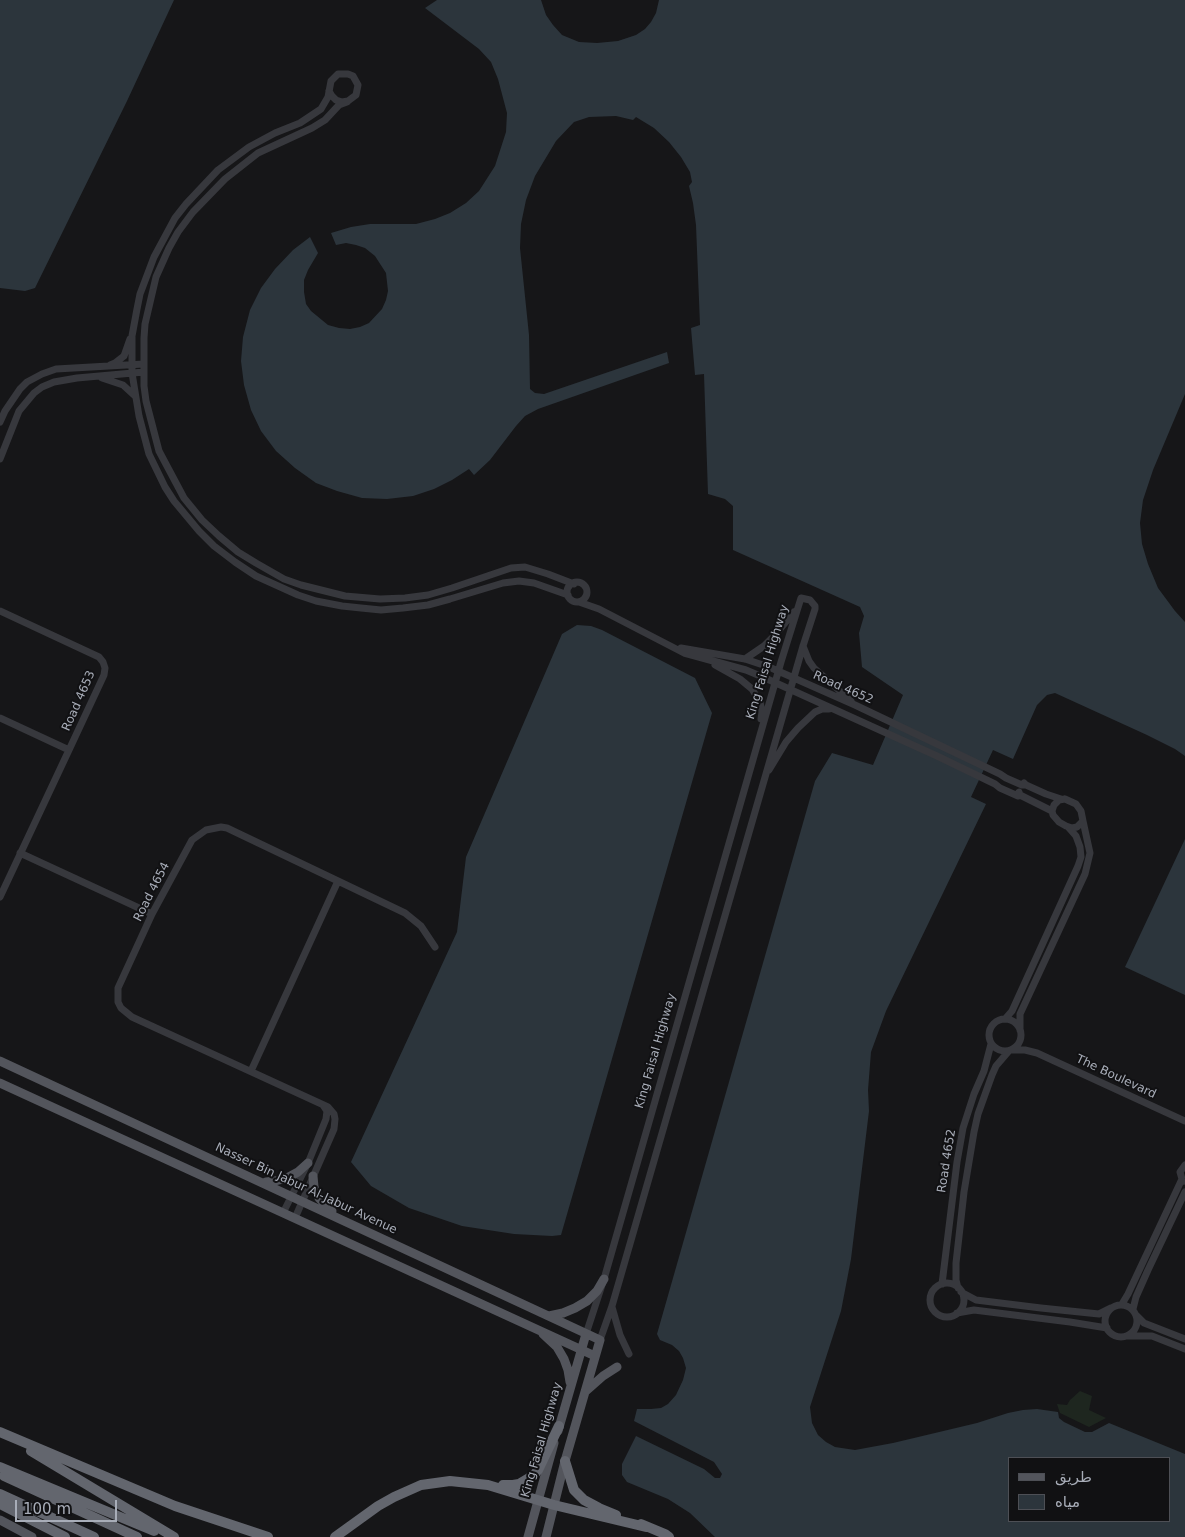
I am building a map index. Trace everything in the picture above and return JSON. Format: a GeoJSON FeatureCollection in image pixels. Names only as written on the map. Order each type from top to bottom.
{"type":"FeatureCollection","features":[{"type":"Feature","properties":{"kind":"highway"},"geometry":{"type":"LineString","coordinates":[[335,1537],[378,1506],[412,1489],[440,1481],[514,1485],[529,1479],[538,1470],[559,1426]]}},
{"type":"Feature","properties":{"kind":"highway"},"geometry":{"type":"LineString","coordinates":[[0,1434],[37,1454],[174,1537]]}},
{"type":"Feature","properties":{"kind":"highway"},"geometry":{"type":"LineString","coordinates":[[0,1434],[176,1506],[268,1537]]}},
{"type":"Feature","properties":{"kind":"highway"},"geometry":{"type":"LineString","coordinates":[[565,1461],[574,1490],[584,1500],[669,1537]]}},
{"type":"Feature","properties":{"kind":"highway"},"geometry":{"type":"LineString","coordinates":[[0,1467],[168,1537]]}},
{"type":"Feature","properties":{"kind":"highway"},"geometry":{"type":"LineString","coordinates":[[0,1474],[137,1537]]}},
{"type":"Feature","properties":{"kind":"highway"},"geometry":{"type":"LineString","coordinates":[[477,1483],[500,1488],[554,1506],[646,1527]]}},
{"type":"Feature","properties":{"kind":"highway"},"geometry":{"type":"LineString","coordinates":[[0,1494],[94,1537]]}},
{"type":"Feature","properties":{"kind":"highway"},"geometry":{"type":"LineString","coordinates":[[0,1504],[64,1537]]}},
{"type":"Feature","properties":{"kind":"main road","name":"Nasser Bin Jabur Al-Jabur Avenue"},"geometry":{"type":"LineString","coordinates":[[0,1061],[600,1340]]}},
{"type":"Feature","properties":{"kind":"main road"},"geometry":{"type":"LineString","coordinates":[[0,1082],[595,1356]]}},
{"type":"Feature","properties":{"kind":"main road"},"geometry":{"type":"LineString","coordinates":[[262,1182],[287,1178],[298,1172],[308,1163]]}},
{"type":"Feature","properties":{"kind":"main road"},"geometry":{"type":"LineString","coordinates":[[314,1176],[314,1188],[319,1198],[342,1219]]}},
{"type":"Feature","properties":{"kind":"main road"},"geometry":{"type":"LineString","coordinates":[[548,1316],[562,1313],[581,1304],[597,1291],[604,1279]]}},
{"type":"Feature","properties":{"kind":"main road"},"geometry":{"type":"LineString","coordinates":[[538,1329],[557,1347],[564,1359],[571,1385]]}},
{"type":"Feature","properties":{"kind":"main road","name":"King Faisal Highway"},"geometry":{"type":"LineString","coordinates":[[528,1537],[586,1334]]}},
{"type":"Feature","properties":{"kind":"main road","name":"King Faisal Highway"},"geometry":{"type":"LineString","coordinates":[[546,1537],[565,1461],[600,1340]]}},
{"type":"Feature","properties":{"kind":"main road"},"geometry":{"type":"LineString","coordinates":[[584,1393],[596,1381],[617,1367]]}},
{"type":"Feature","properties":{"kind":"main road"},"geometry":{"type":"LineString","coordinates":[[0,1520],[32,1537]]}},
{"type":"Feature","properties":{"kind":"street"},"geometry":{"type":"LineString","coordinates":[[108,366],[124,356],[134,324],[140,294],[154,257],[168,229],[186,204],[218,170],[235,157],[258,142],[306,119],[321,109],[328,98],[329,86],[334,77],[343,73],[353,76],[358,90],[353,98],[339,105],[325,120],[312,128],[258,153],[225,179],[193,212],[174,240],[156,277],[145,324],[144,368],[146,401],[159,451],[184,498],[202,520],[238,552],[284,579],[329,593],[380,599],[428,595],[482,579],[510,568],[525,567],[574,584]]}},
{"type":"Feature","properties":{"kind":"street"},"geometry":{"type":"LineString","coordinates":[[329,91],[336,100],[348,101]]}},
{"type":"Feature","properties":{"kind":"street"},"geometry":{"type":"LineString","coordinates":[[134,324],[132,369],[135,396],[150,454],[165,486],[174,501],[214,546],[256,576],[316,600],[342,606],[381,610],[428,605],[503,583],[519,581],[534,583],[568,595],[573,601],[599,609]]}},
{"type":"Feature","properties":{"kind":"street"},"geometry":{"type":"LineString","coordinates":[[0,422],[20,389],[27,382],[42,374],[56,370],[108,366],[132,369]]}},
{"type":"Feature","properties":{"kind":"street"},"geometry":{"type":"LineString","coordinates":[[0,458],[19,411],[34,393],[42,387],[54,382],[144,368]]}},
{"type":"Feature","properties":{"kind":"street"},"geometry":{"type":"LineString","coordinates":[[97,376],[123,385],[135,396]]}},
{"type":"Feature","properties":{"kind":"street"},"geometry":{"type":"LineString","coordinates":[[568,595],[569,587],[579,583],[584,585],[587,595],[599,609]]}},
{"type":"Feature","properties":{"kind":"street"},"geometry":{"type":"LineString","coordinates":[[579,602],[584,600],[587,595]]}},
{"type":"Feature","properties":{"kind":"street","name":"King Faisal Highway"},"geometry":{"type":"LineString","coordinates":[[586,1334],[604,1279],[798,605],[801,598],[810,600],[815,606],[815,610],[793,679],[612,1306],[600,1340]]}},
{"type":"Feature","properties":{"kind":"street"},"geometry":{"type":"LineString","coordinates":[[745,659],[764,646],[784,626],[798,605]]}},
{"type":"Feature","properties":{"kind":"street","name":"Road 4652"},"geometry":{"type":"LineString","coordinates":[[599,609],[684,653],[746,670],[861,721],[1000,788],[1018,796],[1020,795],[1052,812]]}},
{"type":"Feature","properties":{"kind":"street","name":"Road 4653"},"geometry":{"type":"LineString","coordinates":[[0,611],[96,656],[103,662],[105,668],[104,674],[0,896]]}},
{"type":"Feature","properties":{"kind":"street","name":"Road 4652"},"geometry":{"type":"LineString","coordinates":[[668,645],[745,659],[855,705],[1006,778],[1062,799]]}},
{"type":"Feature","properties":{"kind":"street"},"geometry":{"type":"LineString","coordinates":[[803,646],[814,668],[855,705]]}},
{"type":"Feature","properties":{"kind":"street"},"geometry":{"type":"LineString","coordinates":[[706,660],[740,679],[752,689],[760,702],[762,712],[760,734]]}},
{"type":"Feature","properties":{"kind":"street"},"geometry":{"type":"LineString","coordinates":[[764,780],[786,742],[798,728],[816,712],[832,708]]}},
{"type":"Feature","properties":{"kind":"street"},"geometry":{"type":"LineString","coordinates":[[0,718],[69,750]]}},
{"type":"Feature","properties":{"kind":"street"},"geometry":{"type":"LineString","coordinates":[[1005,1019],[1012,1011],[1081,857],[1080,846],[1076,836],[1069,828],[1059,822],[1052,812],[1056,802],[1062,799],[1069,800],[1081,810],[1090,853],[1085,874],[1020,1014],[1021,1032],[1020,1042],[1011,1051],[1002,1052],[995,1049],[988,1038],[992,1024],[998,1020],[1011,1020],[1017,1024],[1021,1032]]}},
{"type":"Feature","properties":{"kind":"street"},"geometry":{"type":"LineString","coordinates":[[1069,828],[1077,827],[1083,821]]}},
{"type":"Feature","properties":{"kind":"street","name":"Road 4654"},"geometry":{"type":"LineString","coordinates":[[323,1104],[132,1016],[121,1008],[118,1002],[118,988],[152,914],[188,844],[196,836],[211,828],[227,828],[338,880],[411,917],[427,933],[435,947]]}},
{"type":"Feature","properties":{"kind":"street"},"geometry":{"type":"LineString","coordinates":[[20,853],[152,914]]}},
{"type":"Feature","properties":{"kind":"street"},"geometry":{"type":"LineString","coordinates":[[251,1071],[338,880]]}},
{"type":"Feature","properties":{"kind":"street","name":"The Boulevard"},"geometry":{"type":"LineString","coordinates":[[1021,1032],[1028,1045],[1037,1053]]}},
{"type":"Feature","properties":{"kind":"street","name":"Road 4652"},"geometry":{"type":"LineString","coordinates":[[942,1284],[963,1128],[984,1071],[991,1044]]}},
{"type":"Feature","properties":{"kind":"street","name":"The Boulevard"},"geometry":{"type":"LineString","coordinates":[[1011,1051],[1025,1050],[1037,1053],[1185,1121]]}},
{"type":"Feature","properties":{"kind":"street","name":"Road 4652"},"geometry":{"type":"LineString","coordinates":[[960,1290],[956,1280],[956,1263],[964,1192],[974,1132],[978,1114],[996,1066],[1011,1051]]}},
{"type":"Feature","properties":{"kind":"street"},"geometry":{"type":"LineString","coordinates":[[283,1213],[308,1163],[326,1119],[327,1112],[323,1104]]}},
{"type":"Feature","properties":{"kind":"street"},"geometry":{"type":"LineString","coordinates":[[295,1218],[335,1124],[334,1114],[323,1104]]}},
{"type":"Feature","properties":{"kind":"street"},"geometry":{"type":"LineString","coordinates":[[1122,1304],[1183,1180],[1180,1172],[1185,1165]]}},
{"type":"Feature","properties":{"kind":"street"},"geometry":{"type":"LineString","coordinates":[[1128,1336],[1137,1328],[1135,1313],[1136,1297],[1185,1192]]}},
{"type":"Feature","properties":{"kind":"street"},"geometry":{"type":"LineString","coordinates":[[1107,1328],[974,1310],[945,1317],[940,1316],[934,1311],[931,1306],[930,1296],[942,1284],[948,1284],[976,1300],[1041,1308],[1099,1314],[1122,1304],[1126,1305],[1144,1323],[1185,1340]]}},
{"type":"Feature","properties":{"kind":"street"},"geometry":{"type":"LineString","coordinates":[[957,1314],[963,1303],[960,1290]]}},
{"type":"Feature","properties":{"kind":"street"},"geometry":{"type":"LineString","coordinates":[[612,1306],[617,1326],[629,1354]]}},
{"type":"Feature","properties":{"kind":"street"},"geometry":{"type":"LineString","coordinates":[[1111,1308],[1105,1318],[1105,1323],[1114,1336],[1152,1336],[1185,1349]]}},
{"type":"Feature","properties":{"kind":"shaded area"},"geometry":{"type":"Polygon","coordinates":[[[1080,1391],[1092,1396],[1089,1410],[1106,1418],[1089,1427],[1060,1413],[1057,1404],[1067,1405],[1080,1391]]]}},
{"type":"Feature","properties":{"kind":"water"},"geometry":{"type":"Polygon","coordinates":[[[0,0],[174,0],[127,101],[35,288],[25,291],[0,288],[0,0]]]}},
{"type":"Feature","properties":{"kind":"water"},"geometry":{"type":"Polygon","coordinates":[[[437,0],[541,0],[546,15],[562,35],[579,42],[597,43],[618,41],[636,35],[645,29],[656,13],[659,0],[1185,0],[1185,394],[1153,470],[1143,500],[1140,523],[1142,544],[1158,588],[1185,622],[1185,756],[1147,735],[1055,693],[1047,695],[1037,705],[1013,759],[993,750],[971,797],[986,804],[886,1011],[871,1052],[868,1090],[869,1111],[851,1259],[841,1311],[810,1407],[812,1423],[818,1435],[835,1447],[855,1450],[977,1423],[1023,1410],[1037,1409],[1058,1412],[1059,1418],[1064,1422],[1085,1432],[1092,1432],[1109,1423],[1185,1454],[1185,1537],[715,1537],[690,1513],[668,1499],[627,1482],[622,1475],[622,1464],[636,1436],[704,1469],[715,1478],[720,1478],[722,1474],[714,1462],[634,1421],[637,1409],[661,1408],[668,1404],[676,1395],[683,1380],[686,1368],[683,1358],[679,1351],[672,1345],[660,1340],[657,1334],[815,781],[832,753],[873,765],[903,695],[862,667],[859,633],[864,616],[860,607],[733,550],[733,506],[725,499],[708,494],[704,374],[695,375],[691,328],[700,325],[696,225],[689,186],[692,182],[690,172],[669,142],[654,128],[636,117],[633,120],[616,116],[589,117],[574,122],[556,141],[535,176],[526,200],[521,224],[520,248],[529,335],[530,389],[535,393],[544,394],[667,352],[669,363],[538,409],[525,416],[490,460],[474,475],[469,469],[434,489],[413,496],[387,499],[362,498],[316,483],[276,451],[261,431],[251,410],[244,385],[241,361],[243,337],[250,310],[261,288],[275,269],[293,250],[310,237],[318,253],[304,280],[306,304],[311,311],[328,325],[350,329],[369,323],[382,309],[386,300],[388,291],[386,273],[375,256],[365,248],[346,243],[336,245],[331,233],[370,224],[416,224],[450,213],[466,203],[479,191],[495,166],[506,132],[507,113],[498,79],[491,62],[479,49],[425,8],[437,0]]]}},
{"type":"Feature","properties":{"kind":"water"},"geometry":{"type":"Polygon","coordinates":[[[577,625],[591,626],[602,630],[695,678],[712,713],[561,1235],[514,1234],[462,1226],[409,1208],[371,1186],[351,1162],[457,932],[466,857],[562,634],[577,625]]]}},
{"type":"Feature","properties":{"kind":"water"},"geometry":{"type":"Polygon","coordinates":[[[1185,839],[1185,995],[1125,967],[1185,839]]]}}]}
